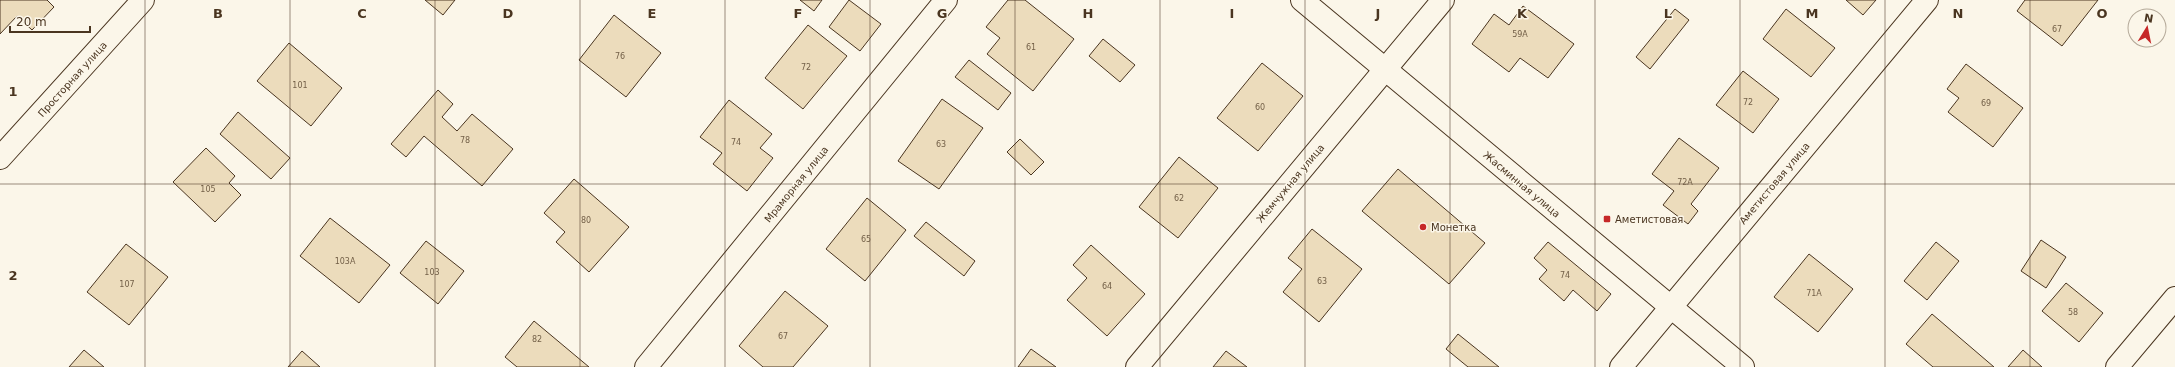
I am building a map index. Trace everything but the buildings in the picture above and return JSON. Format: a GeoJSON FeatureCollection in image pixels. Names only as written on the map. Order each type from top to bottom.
{"type":"FeatureCollection","features":[{"type":"Feature","properties":{"kind":"street","name":"Просторная улица"},"geometry":{"type":"LineString","coordinates":[[0,158],[143,0]]}},
{"type":"Feature","properties":{"kind":"street","name":"Мраморная улица"},"geometry":{"type":"LineString","coordinates":[[646,367],[946,0]]}},
{"type":"Feature","properties":{"kind":"street","name":"Жасминная улица"},"geometry":{"type":"LineString","coordinates":[[1302,0],[1384,70],[1742,367]]}},
{"type":"Feature","properties":{"kind":"street","name":"Жемчужная улица"},"geometry":{"type":"LineString","coordinates":[[1137,367],[1443,0]]}},
{"type":"Feature","properties":{"kind":"street","name":"Аметистовая улица"},"geometry":{"type":"LineString","coordinates":[[1621,367],[1927,0]]}},
{"type":"Feature","properties":{"kind":"street"},"geometry":{"type":"LineString","coordinates":[[2117,367],[2175,298]]}},
{"type":"Feature","properties":{"kind":"place","name":"Аметистовая"},"geometry":{"type":"Point","coordinates":[1607,219]}},
{"type":"Feature","properties":{"kind":"place","name":"Монетка"},"geometry":{"type":"Point","coordinates":[1423,227]}}]}
